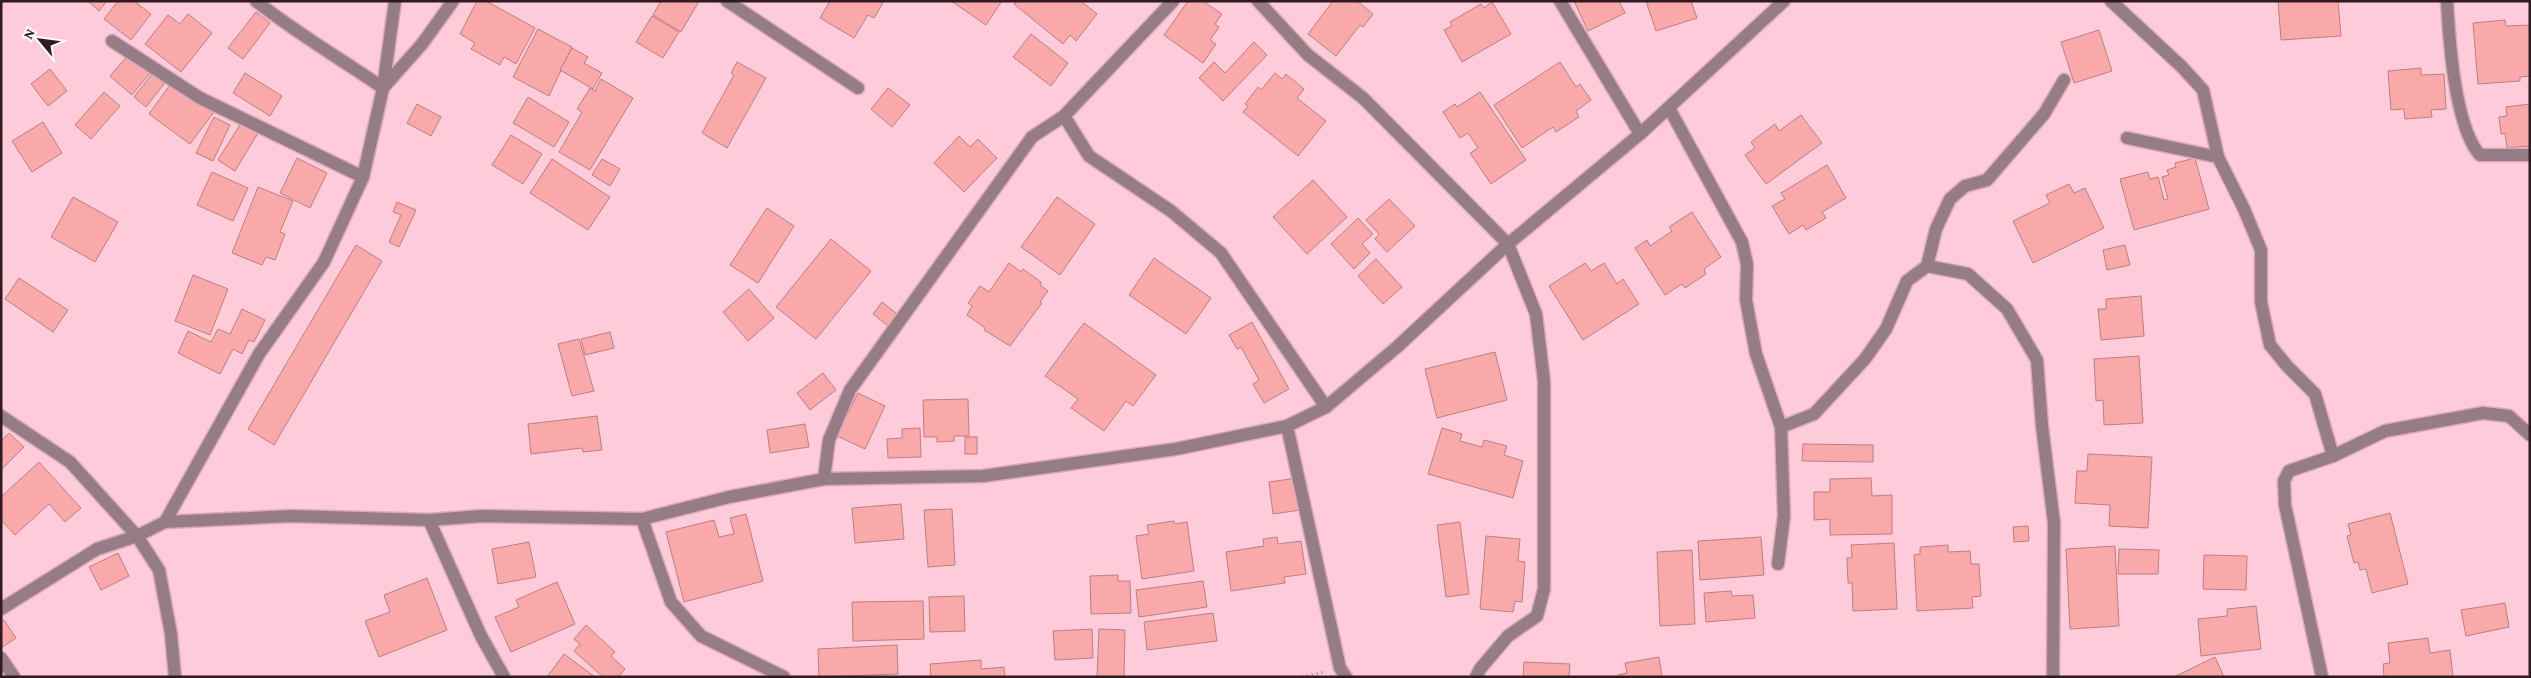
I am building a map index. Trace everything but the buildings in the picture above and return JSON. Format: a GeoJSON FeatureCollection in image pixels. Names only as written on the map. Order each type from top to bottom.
{"type":"FeatureCollection","features":[{"type":"Feature","properties":{"kind":"street"},"geometry":{"type":"LineString","coordinates":[[256,1],[287,26],[383,88]]}},
{"type":"Feature","properties":{"kind":"street"},"geometry":{"type":"LineString","coordinates":[[165,522],[259,354],[324,262],[362,178],[383,88],[395,1]]}},
{"type":"Feature","properties":{"kind":"street"},"geometry":{"type":"LineString","coordinates":[[383,88],[422,44],[453,1]]}},
{"type":"Feature","properties":{"kind":"street"},"geometry":{"type":"LineString","coordinates":[[727,1],[858,88]]}},
{"type":"Feature","properties":{"kind":"street"},"geometry":{"type":"LineString","coordinates":[[824,479],[829,440],[850,390],[1032,137],[1064,116],[1173,1]]}},
{"type":"Feature","properties":{"kind":"street"},"geometry":{"type":"LineString","coordinates":[[1258,1],[1308,55],[1363,98],[1508,244],[1536,314],[1544,381],[1544,589],[1537,616],[1508,636],[1480,669],[1476,677]]}},
{"type":"Feature","properties":{"kind":"street"},"geometry":{"type":"LineString","coordinates":[[1560,1],[1640,134]]}},
{"type":"Feature","properties":{"kind":"street"},"geometry":{"type":"LineString","coordinates":[[1,609],[97,550],[137,536],[165,522],[292,516],[429,520],[482,516],[642,519],[729,497],[824,479],[983,476],[1176,449],[1287,426],[1326,407],[1397,347],[1508,244],[1640,134],[1784,1]]}},
{"type":"Feature","properties":{"kind":"street"},"geometry":{"type":"LineString","coordinates":[[2111,1],[2182,66],[2202,90],[2218,157],[2261,250],[2261,302],[2270,345],[2287,366],[2315,394],[2333,456]]}},
{"type":"Feature","properties":{"kind":"street"},"geometry":{"type":"LineString","coordinates":[[2447,1],[2450,54],[2458,98],[2472,147],[2480,156],[2530,155]]}},
{"type":"Feature","properties":{"kind":"street"},"geometry":{"type":"LineString","coordinates":[[112,41],[200,98],[362,178]]}},
{"type":"Feature","properties":{"kind":"street"},"geometry":{"type":"LineString","coordinates":[[1780,427],[1814,414],[1865,359],[1886,329],[1907,281],[1927,266],[1936,229],[1950,199],[1965,186],[1988,180],[2044,114],[2064,80]]}},
{"type":"Feature","properties":{"kind":"street"},"geometry":{"type":"LineString","coordinates":[[1669,108],[1742,242],[1747,264],[1746,300],[1756,354],[1780,427],[1784,516],[1778,564]]}},
{"type":"Feature","properties":{"kind":"street"},"geometry":{"type":"LineString","coordinates":[[1064,116],[1088,156],[1171,211],[1221,253],[1326,407]]}},
{"type":"Feature","properties":{"kind":"street"},"geometry":{"type":"LineString","coordinates":[[2127,138],[2218,157]]}},
{"type":"Feature","properties":{"kind":"street"},"geometry":{"type":"LineString","coordinates":[[1927,266],[1968,274],[2007,309],[2037,360],[2042,426],[2054,523],[2053,677]]}},
{"type":"Feature","properties":{"kind":"street"},"geometry":{"type":"LineString","coordinates":[[2322,677],[2285,505],[2284,481],[2289,471],[2333,456],[2385,431],[2483,413],[2508,416],[2530,435]]}},
{"type":"Feature","properties":{"kind":"street"},"geometry":{"type":"LineString","coordinates":[[1,416],[70,462],[137,536],[159,570],[171,634],[175,677]]}},
{"type":"Feature","properties":{"kind":"street"},"geometry":{"type":"LineString","coordinates":[[1287,426],[1340,668],[1346,677]]}},
{"type":"Feature","properties":{"kind":"street"},"geometry":{"type":"LineString","coordinates":[[642,519],[671,602],[701,636],[784,677]]}},
{"type":"Feature","properties":{"kind":"street"},"geometry":{"type":"LineString","coordinates":[[429,520],[482,636],[504,677]]}},
{"type":"Feature","properties":{"kind":"street"},"geometry":{"type":"LineString","coordinates":[[1,658],[14,677]]}}]}
